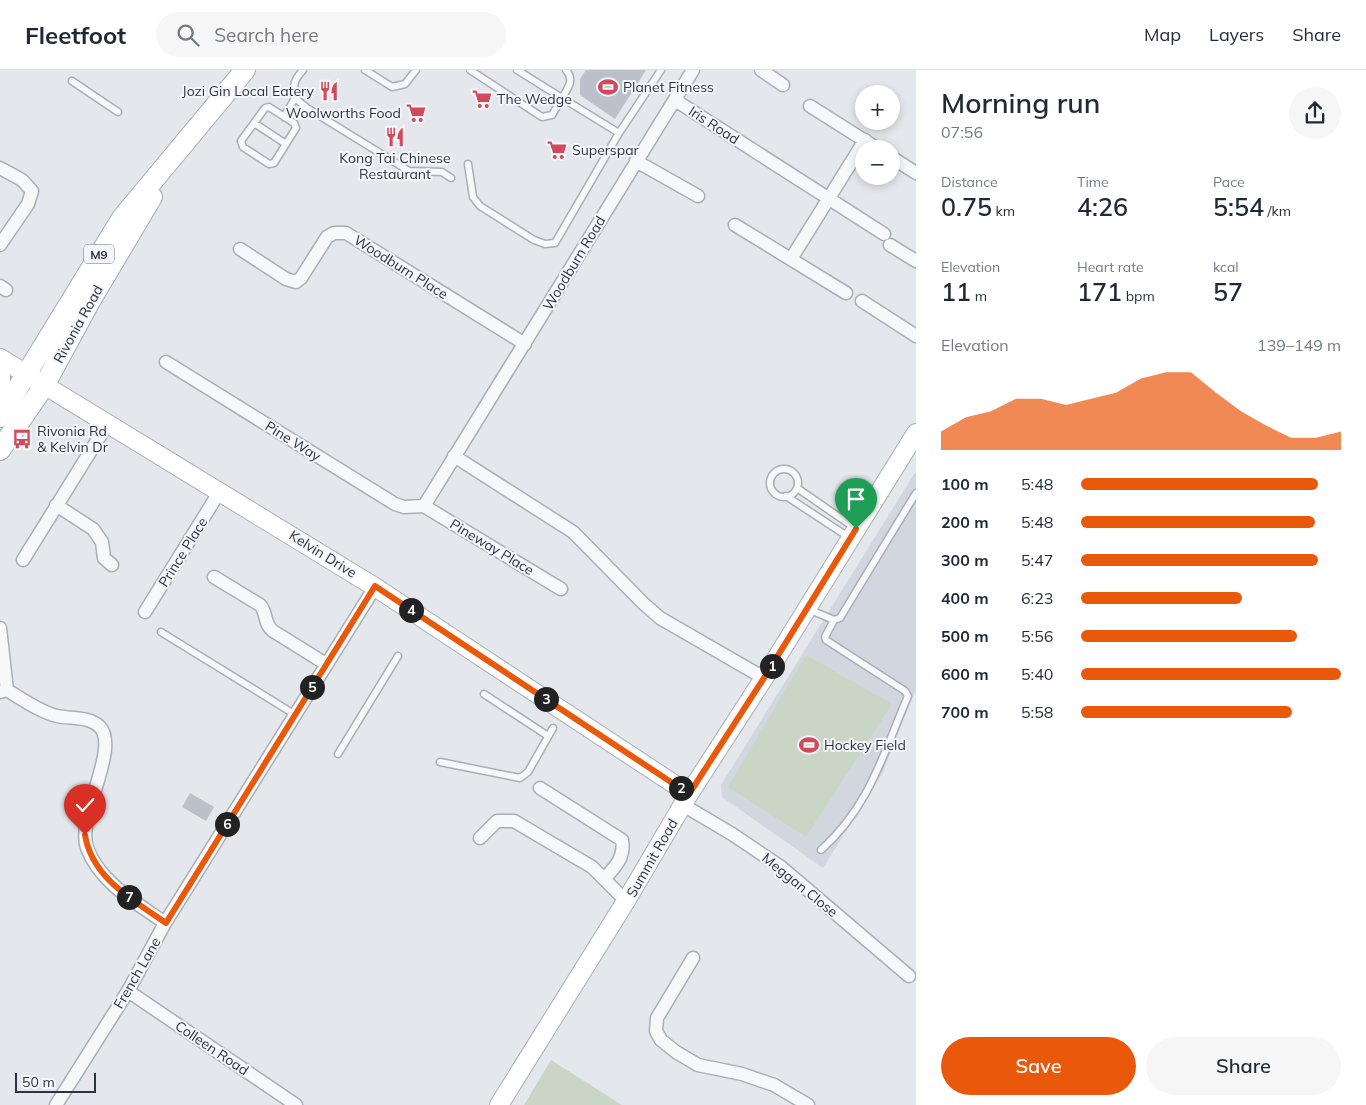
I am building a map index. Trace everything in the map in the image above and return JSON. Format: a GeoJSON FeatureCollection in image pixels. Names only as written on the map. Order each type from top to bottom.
{"type":"FeatureCollection","features":[{"type":"Feature","properties":{"kind":"main road","name":"Rivonia Road"},"geometry":{"type":"LineString","coordinates":[[0,417],[122,218],[246,70]]}},
{"type":"Feature","properties":{"kind":"main road","name":"Rivonia Road"},"geometry":{"type":"LineString","coordinates":[[0,450],[44,386],[89,303],[184,144]]}},
{"type":"Feature","properties":{"kind":"main road","name":"Kelvin Drive"},"geometry":{"type":"LineString","coordinates":[[0,358],[375,586],[686,799]]}},
{"type":"Feature","properties":{"kind":"main road"},"geometry":{"type":"LineString","coordinates":[[0,370],[0,398]]}},
{"type":"Feature","properties":{"kind":"main road","name":"Summit Road"},"geometry":{"type":"LineString","coordinates":[[499,1105],[626,901],[686,799],[764,678],[916,433]]}},
{"type":"Feature","properties":{"kind":"street","name":"Woodburn Road"},"geometry":{"type":"LineString","coordinates":[[424,506],[693,70]]}},
{"type":"Feature","properties":{"kind":"street"},"geometry":{"type":"LineString","coordinates":[[761,70],[783,85]]}},
{"type":"Feature","properties":{"kind":"street","name":"Iris Road"},"geometry":{"type":"LineString","coordinates":[[675,100],[829,198],[916,261]]}},
{"type":"Feature","properties":{"kind":"street"},"geometry":{"type":"LineString","coordinates":[[810,106],[865,140]]}},
{"type":"Feature","properties":{"kind":"street"},"geometry":{"type":"LineString","coordinates":[[791,259],[855,156]]}},
{"type":"Feature","properties":{"kind":"street"},"geometry":{"type":"LineString","coordinates":[[636,161],[698,196]]}},
{"type":"Feature","properties":{"kind":"street"},"geometry":{"type":"LineString","coordinates":[[900,163],[916,173]]}},
{"type":"Feature","properties":{"kind":"street"},"geometry":{"type":"LineString","coordinates":[[0,168],[22,180],[32,191],[28,204],[0,245]]}},
{"type":"Feature","properties":{"kind":"street"},"geometry":{"type":"LineString","coordinates":[[735,225],[846,293]]}},
{"type":"Feature","properties":{"kind":"street","name":"Woodburn Place"},"geometry":{"type":"LineString","coordinates":[[240,249],[290,282],[296,282],[301,278],[327,237],[346,233],[525,344]]}},
{"type":"Feature","properties":{"kind":"street"},"geometry":{"type":"LineString","coordinates":[[862,301],[916,336]]}},
{"type":"Feature","properties":{"kind":"street","name":"Pine Way"},"geometry":{"type":"LineString","coordinates":[[166,362],[395,504],[424,506]]}},
{"type":"Feature","properties":{"kind":"street"},"geometry":{"type":"LineString","coordinates":[[23,560],[108,423]]}},
{"type":"Feature","properties":{"kind":"street"},"geometry":{"type":"LineString","coordinates":[[454,456],[573,532],[660,618],[764,678]]}},
{"type":"Feature","properties":{"kind":"street","name":"Prince Place"},"geometry":{"type":"LineString","coordinates":[[145,612],[220,491]]}},
{"type":"Feature","properties":{"kind":"street"},"geometry":{"type":"LineString","coordinates":[[56,505],[94,529],[102,542],[104,558],[112,565]]}},
{"type":"Feature","properties":{"kind":"street","name":"Pineway Place"},"geometry":{"type":"LineString","coordinates":[[424,506],[561,589]]}},
{"type":"Feature","properties":{"kind":"street"},"geometry":{"type":"LineString","coordinates":[[214,577],[260,606],[264,612],[267,625],[273,631],[326,664]]}},
{"type":"Feature","properties":{"kind":"street","name":"French Lane"},"geometry":{"type":"LineString","coordinates":[[56,1105],[128,991],[166,923],[294,714],[375,586]]}},
{"type":"Feature","properties":{"kind":"street"},"geometry":{"type":"LineString","coordinates":[[0,628],[3,691],[55,716],[91,720],[100,728],[105,736],[106,750],[96,783],[85,835],[87,848],[112,885],[166,923]]}},
{"type":"Feature","properties":{"kind":"street"},"geometry":{"type":"LineString","coordinates":[[540,788],[622,840],[624,850],[622,857],[605,878]]}},
{"type":"Feature","properties":{"kind":"street","name":"Meggan Close"},"geometry":{"type":"LineString","coordinates":[[686,799],[732,834],[781,867],[909,976]]}},
{"type":"Feature","properties":{"kind":"street"},"geometry":{"type":"LineString","coordinates":[[480,838],[497,821],[514,821],[592,868],[605,878],[626,901]]}},
{"type":"Feature","properties":{"kind":"street"},"geometry":{"type":"LineString","coordinates":[[693,958],[657,1018],[656,1031],[661,1040],[676,1052],[698,1065],[708,1069],[733,1071],[774,1085],[808,1105]]}},
{"type":"Feature","properties":{"kind":"street","name":"Colleen Road"},"geometry":{"type":"LineString","coordinates":[[128,991],[296,1105]]}},
{"type":"Feature","properties":{"kind":"lane"},"geometry":{"type":"LineString","coordinates":[[284,117],[295,98],[294,80],[303,70]]}},
{"type":"Feature","properties":{"kind":"lane"},"geometry":{"type":"LineString","coordinates":[[365,70],[392,87],[405,84],[416,70]]}},
{"type":"Feature","properties":{"kind":"lane"},"geometry":{"type":"LineString","coordinates":[[470,70],[539,116],[551,117],[571,82],[566,70]]}},
{"type":"Feature","properties":{"kind":"lane"},"geometry":{"type":"LineString","coordinates":[[517,70],[619,133]]}},
{"type":"Feature","properties":{"kind":"lane"},"geometry":{"type":"LineString","coordinates":[[468,164],[473,197],[480,206],[534,240],[551,244],[560,236],[619,133],[661,70]]}},
{"type":"Feature","properties":{"kind":"lane"},"geometry":{"type":"LineString","coordinates":[[72,81],[118,112]]}},
{"type":"Feature","properties":{"kind":"lane"},"geometry":{"type":"LineString","coordinates":[[295,98],[306,108],[404,169],[416,172],[442,172],[451,178]]}},
{"type":"Feature","properties":{"kind":"lane"},"geometry":{"type":"LineString","coordinates":[[269,107],[294,123],[296,128],[274,163],[268,164],[243,147],[241,141],[254,123],[265,108],[269,107]]}},
{"type":"Feature","properties":{"kind":"lane"},"geometry":{"type":"LineString","coordinates":[[254,123],[286,144]]}},
{"type":"Feature","properties":{"kind":"lane"},"geometry":{"type":"LineString","coordinates":[[786,496],[790,495],[797,488],[797,478],[791,471],[782,469],[774,473],[770,487],[776,494],[786,496],[854,534]]}},
{"type":"Feature","properties":{"kind":"lane"},"geometry":{"type":"LineString","coordinates":[[797,488],[854,534]]}},
{"type":"Feature","properties":{"kind":"lane"},"geometry":{"type":"LineString","coordinates":[[821,850],[844,825],[870,787],[908,696],[905,691],[826,640],[825,637],[834,620],[842,615],[916,493]]}},
{"type":"Feature","properties":{"kind":"lane"},"geometry":{"type":"LineString","coordinates":[[807,608],[834,620]]}},
{"type":"Feature","properties":{"kind":"lane"},"geometry":{"type":"LineString","coordinates":[[161,632],[294,714]]}},
{"type":"Feature","properties":{"kind":"lane"},"geometry":{"type":"LineString","coordinates":[[338,754],[398,656]]}},
{"type":"Feature","properties":{"kind":"lane"},"geometry":{"type":"LineString","coordinates":[[484,694],[548,736]]}},
{"type":"Feature","properties":{"kind":"lane"},"geometry":{"type":"LineString","coordinates":[[440,762],[520,778],[526,775],[553,728]]}},
{"type":"Feature","properties":{"kind":"shaded area"},"geometry":{"type":"Polygon","coordinates":[[[916,471],[916,689],[883,772],[823,868],[722,797],[721,785],[916,471]]]}},
{"type":"Feature","properties":{"kind":"green space","name":"Hockey Field"},"geometry":{"type":"Polygon","coordinates":[[[806,655],[892,704],[806,837],[728,787],[806,655]]]}},
{"type":"Feature","properties":{"kind":"green space"},"geometry":{"type":"Polygon","coordinates":[[[551,1060],[622,1105],[524,1105],[551,1060]]]}},
{"type":"Feature","properties":{"kind":"building","name":"Planet Fitness"},"geometry":{"type":"Polygon","coordinates":[[[586,70],[646,70],[615,119],[580,95],[580,79],[586,70]]]}},
{"type":"Feature","properties":{"kind":"building"},"geometry":{"type":"Polygon","coordinates":[[[190,793],[214,807],[206,821],[182,807],[190,793]]]}},
{"type":"Feature","properties":{"kind":"place","name":"Planet Fitness"},"geometry":{"type":"Point","coordinates":[608,87]}},
{"type":"Feature","properties":{"kind":"place","name":"Jozi Gin Local Eatery"},"geometry":{"type":"Point","coordinates":[329,91]}},
{"type":"Feature","properties":{"kind":"place","name":"The Wedge"},"geometry":{"type":"Point","coordinates":[482,99]}},
{"type":"Feature","properties":{"kind":"place","name":"Woolworths Food"},"geometry":{"type":"Point","coordinates":[416,113]}},
{"type":"Feature","properties":{"kind":"place","name":"Kong Tai Chinese Restaurant"},"geometry":{"type":"Point","coordinates":[395,137]}},
{"type":"Feature","properties":{"kind":"place","name":"Superspar"},"geometry":{"type":"Point","coordinates":[557,150]}},
{"type":"Feature","properties":{"kind":"place","name":"Rivonia Rd & Kelvin Dr"},"geometry":{"type":"Point","coordinates":[22,439]}},
{"type":"Feature","properties":{"kind":"place","name":"Hockey Field"},"geometry":{"type":"Point","coordinates":[809,745]}},
{"type":"Feature","properties":{"kind":"route"},"geometry":{"type":"LineString","coordinates":[[85,835],[87,848],[97,866],[112,885],[166,923],[375,586],[689,794],[764,678],[856,529]]}}]}
